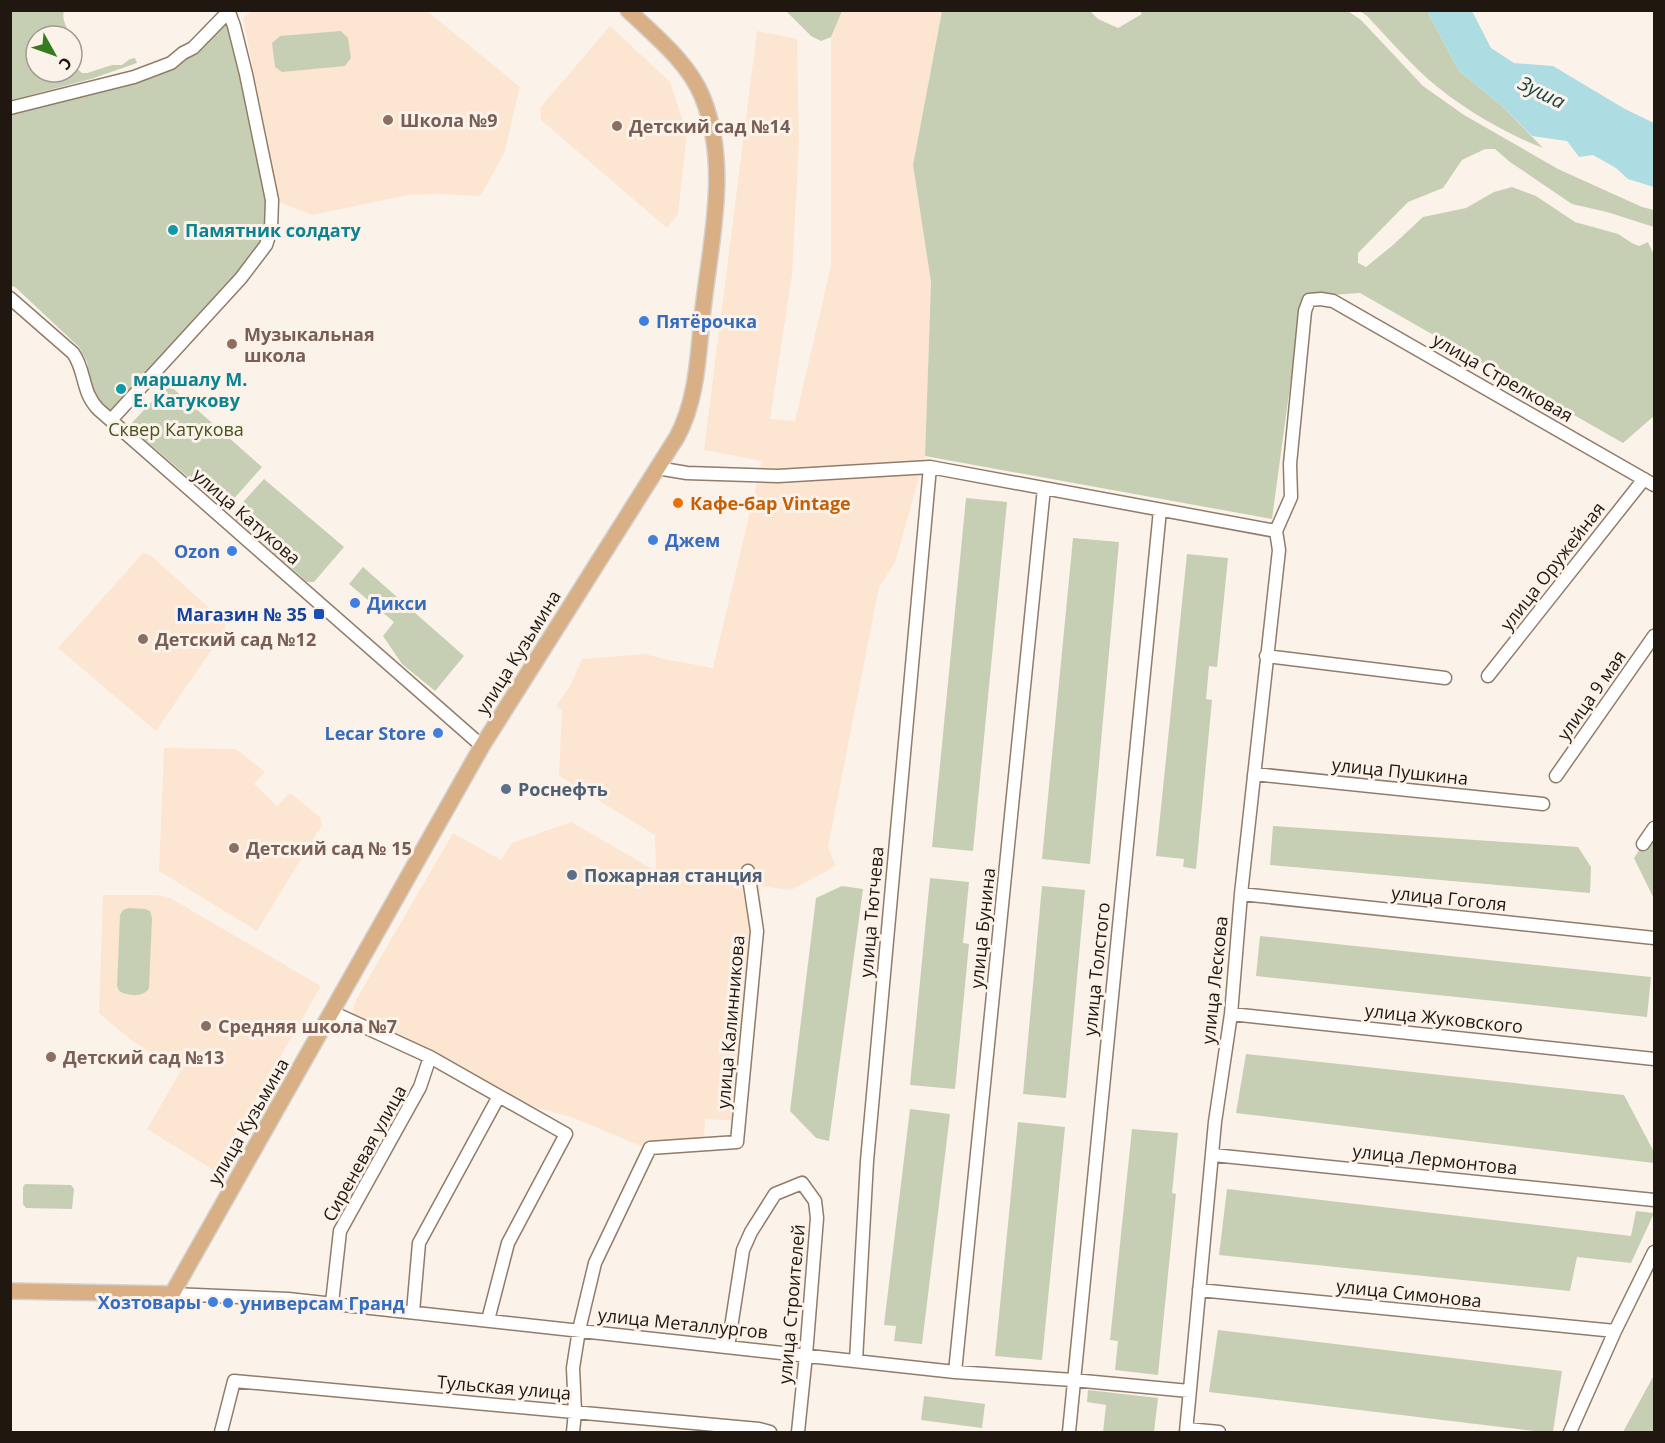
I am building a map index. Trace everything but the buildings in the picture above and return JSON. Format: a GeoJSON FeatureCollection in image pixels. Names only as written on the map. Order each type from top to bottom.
{"type":"FeatureCollection","features":[{"type":"Feature","properties":{"kind":"main road","name":"улица Кузьмина"},"geometry":{"type":"LineString","coordinates":[[172,1294],[482,746],[685,423],[693,394],[716,196],[715,144],[701,93],[690,76],[661,42],[628,10]]}},
{"type":"Feature","properties":{"kind":"main road"},"geometry":{"type":"LineString","coordinates":[[10,1291],[172,1294]]}},
{"type":"Feature","properties":{"kind":"street"},"geometry":{"type":"LineString","coordinates":[[10,108],[134,76],[171,63],[193,48],[229,11]]}},
{"type":"Feature","properties":{"kind":"street"},"geometry":{"type":"LineString","coordinates":[[111,420],[241,278],[266,245],[271,230],[272,200],[246,74],[229,11]]}},
{"type":"Feature","properties":{"kind":"street","name":"улица Катукова"},"geometry":{"type":"LineString","coordinates":[[10,298],[73,353],[77,359],[87,395],[98,409],[482,746]]}},
{"type":"Feature","properties":{"kind":"street","name":"улица Стрелковая"},"geometry":{"type":"LineString","coordinates":[[1276,531],[1291,497],[1290,464],[1305,310],[1309,300],[1333,300],[1649,482]]}},
{"type":"Feature","properties":{"kind":"street"},"geometry":{"type":"LineString","coordinates":[[657,468],[687,473],[778,476],[930,467],[1276,531]]}},
{"type":"Feature","properties":{"kind":"street","name":"улица Тютчева"},"geometry":{"type":"LineString","coordinates":[[856,1361],[867,1161],[930,467]]}},
{"type":"Feature","properties":{"kind":"street","name":"улица Оружейная"},"geometry":{"type":"LineString","coordinates":[[1488,676],[1649,482]]}},
{"type":"Feature","properties":{"kind":"street","name":"улица Бунина"},"geometry":{"type":"LineString","coordinates":[[955,1372],[1044,488]]}},
{"type":"Feature","properties":{"kind":"street","name":"улица Толстого"},"geometry":{"type":"LineString","coordinates":[[1069,1432],[1160,510]]}},
{"type":"Feature","properties":{"kind":"street","name":"улица Лескова"},"geometry":{"type":"LineString","coordinates":[[1187,1431],[1215,1122],[1231,1014],[1241,894],[1279,550],[1276,531]]}},
{"type":"Feature","properties":{"kind":"street","name":"улица 9 мая"},"geometry":{"type":"LineString","coordinates":[[1556,776],[1654,636]]}},
{"type":"Feature","properties":{"kind":"street"},"geometry":{"type":"LineString","coordinates":[[1266,656],[1445,678]]}},
{"type":"Feature","properties":{"kind":"street","name":"улица Пушкина"},"geometry":{"type":"LineString","coordinates":[[1254,774],[1543,804]]}},
{"type":"Feature","properties":{"kind":"street"},"geometry":{"type":"LineString","coordinates":[[1643,844],[1654,828]]}},
{"type":"Feature","properties":{"kind":"street","name":"улица Калинникова"},"geometry":{"type":"LineString","coordinates":[[579,1330],[595,1263],[650,1148],[737,1142],[757,931],[748,870]]}},
{"type":"Feature","properties":{"kind":"street","name":"улица Гоголя"},"geometry":{"type":"LineString","coordinates":[[1241,894],[1654,938]]}},
{"type":"Feature","properties":{"kind":"street"},"geometry":{"type":"LineString","coordinates":[[332,1012],[430,1057],[566,1134],[508,1243],[488,1320]]}},
{"type":"Feature","properties":{"kind":"street","name":"улица Жуковского"},"geometry":{"type":"LineString","coordinates":[[1231,1014],[1654,1059]]}},
{"type":"Feature","properties":{"kind":"street","name":"Сиреневая улица"},"geometry":{"type":"LineString","coordinates":[[332,1303],[340,1231],[420,1087],[430,1057]]}},
{"type":"Feature","properties":{"kind":"street"},"geometry":{"type":"LineString","coordinates":[[413,1312],[419,1243],[499,1096]]}},
{"type":"Feature","properties":{"kind":"street","name":"улица Лермонтова"},"geometry":{"type":"LineString","coordinates":[[1213,1155],[1654,1200]]}},
{"type":"Feature","properties":{"kind":"street","name":"улица Строителей"},"geometry":{"type":"LineString","coordinates":[[728,1347],[743,1250],[751,1232],[775,1194],[802,1183],[815,1201],[817,1218],[798,1432]]}},
{"type":"Feature","properties":{"kind":"street"},"geometry":{"type":"LineString","coordinates":[[1570,1432],[1615,1331],[1654,1252]]}},
{"type":"Feature","properties":{"kind":"street","name":"улица Симонова"},"geometry":{"type":"LineString","coordinates":[[1199,1290],[1615,1331]]}},
{"type":"Feature","properties":{"kind":"street","name":"улица Металлургов"},"geometry":{"type":"LineString","coordinates":[[172,1294],[332,1303],[955,1372],[1190,1390]]}},
{"type":"Feature","properties":{"kind":"street"},"geometry":{"type":"LineString","coordinates":[[573,1432],[575,1412],[573,1368],[579,1330]]}},
{"type":"Feature","properties":{"kind":"street","name":"Тульская улица"},"geometry":{"type":"LineString","coordinates":[[222,1432],[234,1381],[759,1429],[770,1432]]}},
{"type":"Feature","properties":{"kind":"street"},"geometry":{"type":"LineString","coordinates":[[1187,1431],[1219,1432]]}},
{"type":"Feature","properties":{"kind":"shaded area","name":"Школа №9"},"geometry":{"type":"Polygon","coordinates":[[[253,10],[427,11],[520,87],[504,154],[480,196],[408,195],[312,215],[279,202],[243,18],[253,10]]]}},
{"type":"Feature","properties":{"kind":"shaded area"},"geometry":{"type":"Polygon","coordinates":[[[842,11],[942,11],[913,165],[931,282],[925,456],[895,563],[879,587],[828,847],[836,866],[791,890],[760,886],[763,935],[745,1121],[705,1119],[704,1148],[653,1151],[571,1117],[534,1107],[435,1053],[352,1015],[356,1000],[453,833],[501,860],[512,843],[571,822],[656,871],[655,835],[559,776],[562,710],[556,706],[570,686],[582,659],[645,654],[713,668],[762,461],[704,450],[757,31],[797,39],[799,143],[792,275],[770,419],[795,421],[831,266],[831,37],[842,11]]]}},
{"type":"Feature","properties":{"kind":"shaded area","name":"Детский сад №14"},"geometry":{"type":"Polygon","coordinates":[[[610,26],[670,82],[687,133],[678,214],[667,228],[541,120],[540,108],[610,26]]]}},
{"type":"Feature","properties":{"kind":"shaded area","name":"Детский сад №12"},"geometry":{"type":"Polygon","coordinates":[[[143,553],[150,555],[225,622],[225,630],[156,731],[58,648],[143,553]]]}},
{"type":"Feature","properties":{"kind":"shaded area","name":"Детский сад № 15"},"geometry":{"type":"Polygon","coordinates":[[[164,748],[236,749],[265,772],[254,784],[277,806],[290,793],[321,818],[322,825],[257,931],[159,871],[164,748]]]}},
{"type":"Feature","properties":{"kind":"shaded area","name":"Средняя школа №7"},"geometry":{"type":"Polygon","coordinates":[[[103,895],[157,895],[170,898],[321,986],[215,1171],[147,1129],[180,1072],[131,1040],[99,1013],[103,895]]]}},
{"type":"Feature","properties":{"kind":"green space"},"geometry":{"type":"Polygon","coordinates":[[[11,10],[64,11],[65,24],[24,24],[24,84],[72,84],[11,100],[11,10]]]}},
{"type":"Feature","properties":{"kind":"green space"},"geometry":{"type":"Polygon","coordinates":[[[786,11],[842,11],[831,37],[821,41],[811,36],[786,11]]]}},
{"type":"Feature","properties":{"kind":"green space"},"geometry":{"type":"Polygon","coordinates":[[[942,11],[1090,11],[1098,19],[1118,28],[1142,14],[1140,11],[1348,11],[1361,20],[1423,86],[1464,115],[1558,169],[1642,207],[1654,210],[1654,227],[1572,204],[1510,162],[1495,149],[1485,149],[1462,160],[1443,188],[1408,202],[1358,253],[1358,263],[1366,267],[1423,217],[1466,208],[1494,192],[1512,187],[1536,196],[1575,222],[1618,234],[1639,246],[1648,242],[1654,255],[1654,416],[1623,443],[1360,293],[1302,297],[1272,519],[925,456],[931,282],[913,165],[942,11]]]}},
{"type":"Feature","properties":{"kind":"green space"},"geometry":{"type":"Polygon","coordinates":[[[1360,11],[1427,11],[1459,71],[1501,105],[1543,148],[1498,127],[1454,99],[1420,71],[1360,11]]]}},
{"type":"Feature","properties":{"kind":"green space"},"geometry":{"type":"Polygon","coordinates":[[[225,22],[236,51],[267,203],[264,231],[252,257],[111,414],[98,402],[87,362],[79,347],[15,287],[11,286],[11,114],[137,83],[168,70],[225,22]]]}},
{"type":"Feature","properties":{"kind":"green space"},"geometry":{"type":"Polygon","coordinates":[[[341,31],[348,38],[351,58],[345,66],[282,72],[275,67],[272,43],[280,36],[341,31]]]}},
{"type":"Feature","properties":{"kind":"green space"},"geometry":{"type":"Polygon","coordinates":[[[135,58],[137,63],[84,81],[84,73],[112,65],[122,65],[135,58]]]}},
{"type":"Feature","properties":{"kind":"green space","name":"Сквер Катукова"},"geometry":{"type":"Polygon","coordinates":[[[168,384],[262,467],[225,509],[129,426],[168,384]]]}},
{"type":"Feature","properties":{"kind":"green space"},"geometry":{"type":"Polygon","coordinates":[[[264,479],[344,547],[314,582],[307,582],[235,519],[235,511],[264,479]]]}},
{"type":"Feature","properties":{"kind":"green space"},"geometry":{"type":"Polygon","coordinates":[[[966,498],[1007,502],[973,851],[932,847],[966,498]]]}},
{"type":"Feature","properties":{"kind":"green space"},"geometry":{"type":"Polygon","coordinates":[[[1073,538],[1119,542],[1090,864],[1042,859],[1073,538]]]}},
{"type":"Feature","properties":{"kind":"green space"},"geometry":{"type":"Polygon","coordinates":[[[1187,554],[1228,558],[1217,667],[1209,666],[1206,699],[1212,700],[1196,869],[1183,867],[1184,859],[1156,856],[1187,554]]]}},
{"type":"Feature","properties":{"kind":"green space"},"geometry":{"type":"Polygon","coordinates":[[[363,567],[464,656],[435,691],[402,664],[383,636],[394,622],[349,584],[363,567]]]}},
{"type":"Feature","properties":{"kind":"green space"},"geometry":{"type":"Polygon","coordinates":[[[1273,826],[1578,847],[1591,867],[1590,893],[1270,865],[1273,826]]]}},
{"type":"Feature","properties":{"kind":"green space"},"geometry":{"type":"Polygon","coordinates":[[[1654,828],[1654,899],[1634,858],[1654,828]]]}},
{"type":"Feature","properties":{"kind":"green space"},"geometry":{"type":"Polygon","coordinates":[[[930,878],[969,882],[963,943],[969,944],[955,1089],[910,1085],[930,878]]]}},
{"type":"Feature","properties":{"kind":"green space"},"geometry":{"type":"Polygon","coordinates":[[[842,886],[863,889],[829,1141],[816,1138],[790,1111],[816,898],[842,886]]]}},
{"type":"Feature","properties":{"kind":"green space"},"geometry":{"type":"Polygon","coordinates":[[[1042,886],[1085,890],[1066,1098],[1023,1094],[1042,886]]]}},
{"type":"Feature","properties":{"kind":"green space"},"geometry":{"type":"Polygon","coordinates":[[[128,908],[150,911],[152,918],[149,988],[135,995],[122,993],[117,986],[120,915],[128,908]]]}},
{"type":"Feature","properties":{"kind":"green space"},"geometry":{"type":"Polygon","coordinates":[[[1260,936],[1651,977],[1647,1017],[1256,976],[1260,936]]]}},
{"type":"Feature","properties":{"kind":"green space"},"geometry":{"type":"Polygon","coordinates":[[[1246,1054],[1624,1095],[1654,1152],[1654,1163],[1236,1113],[1246,1054]]]}},
{"type":"Feature","properties":{"kind":"green space"},"geometry":{"type":"Polygon","coordinates":[[[910,1109],[950,1114],[922,1344],[894,1341],[896,1326],[884,1325],[910,1109]]]}},
{"type":"Feature","properties":{"kind":"green space"},"geometry":{"type":"Polygon","coordinates":[[[1018,1122],[1065,1127],[1042,1360],[995,1356],[1018,1122]]]}},
{"type":"Feature","properties":{"kind":"green space"},"geometry":{"type":"Polygon","coordinates":[[[1132,1129],[1178,1133],[1172,1193],[1176,1194],[1158,1375],[1115,1370],[1118,1341],[1110,1340],[1132,1129]]]}},
{"type":"Feature","properties":{"kind":"green space"},"geometry":{"type":"Polygon","coordinates":[[[25,1184],[71,1185],[74,1189],[72,1209],[26,1208],[23,1204],[25,1184]]]}},
{"type":"Feature","properties":{"kind":"green space"},"geometry":{"type":"Polygon","coordinates":[[[1227,1189],[1631,1236],[1636,1211],[1654,1213],[1631,1263],[1577,1257],[1570,1291],[1219,1255],[1227,1189]]]}},
{"type":"Feature","properties":{"kind":"green space"},"geometry":{"type":"Polygon","coordinates":[[[1218,1330],[1562,1371],[1553,1432],[1534,1432],[1209,1392],[1218,1330]]]}},
{"type":"Feature","properties":{"kind":"green space"},"geometry":{"type":"Polygon","coordinates":[[[1654,1375],[1654,1432],[1623,1432],[1654,1375]]]}},
{"type":"Feature","properties":{"kind":"green space"},"geometry":{"type":"Polygon","coordinates":[[[1088,1390],[1158,1398],[1154,1432],[1103,1432],[1106,1405],[1087,1402],[1088,1390]]]}},
{"type":"Feature","properties":{"kind":"green space"},"geometry":{"type":"Polygon","coordinates":[[[924,1396],[985,1404],[982,1428],[921,1420],[924,1396]]]}},
{"type":"Feature","properties":{"kind":"water","name":"Зуша"},"geometry":{"type":"Polygon","coordinates":[[[1427,11],[1472,11],[1491,48],[1514,63],[1553,66],[1625,109],[1654,123],[1654,187],[1628,179],[1616,168],[1593,155],[1579,157],[1567,141],[1532,136],[1501,105],[1459,71],[1427,11]]]}},
{"type":"Feature","properties":{"kind":"place","name":"Школа №9"},"geometry":{"type":"Point","coordinates":[388,120]}},
{"type":"Feature","properties":{"kind":"place","name":"Детский сад №14"},"geometry":{"type":"Point","coordinates":[617,126]}},
{"type":"Feature","properties":{"kind":"place","name":"Памятник солдату"},"geometry":{"type":"Point","coordinates":[173,230]}},
{"type":"Feature","properties":{"kind":"place","name":"Пятёрочка"},"geometry":{"type":"Point","coordinates":[644,321]}},
{"type":"Feature","properties":{"kind":"place","name":"Музыкальная школа"},"geometry":{"type":"Point","coordinates":[232,344]}},
{"type":"Feature","properties":{"kind":"place","name":"маршалу М. Е. Катукову"},"geometry":{"type":"Point","coordinates":[121,389]}},
{"type":"Feature","properties":{"kind":"place","name":"Кафе-бар Vintage"},"geometry":{"type":"Point","coordinates":[678,503]}},
{"type":"Feature","properties":{"kind":"place","name":"Джем"},"geometry":{"type":"Point","coordinates":[653,540]}},
{"type":"Feature","properties":{"kind":"place","name":"Ozon"},"geometry":{"type":"Point","coordinates":[232,551]}},
{"type":"Feature","properties":{"kind":"place","name":"Дикси"},"geometry":{"type":"Point","coordinates":[355,603]}},
{"type":"Feature","properties":{"kind":"place","name":"Магазин № 35"},"geometry":{"type":"Point","coordinates":[319,614]}},
{"type":"Feature","properties":{"kind":"place","name":"Детский сад №12"},"geometry":{"type":"Point","coordinates":[143,639]}},
{"type":"Feature","properties":{"kind":"place","name":"Lecar Store"},"geometry":{"type":"Point","coordinates":[438,733]}},
{"type":"Feature","properties":{"kind":"place","name":"Роснефть"},"geometry":{"type":"Point","coordinates":[506,789]}},
{"type":"Feature","properties":{"kind":"place","name":"Детский сад № 15"},"geometry":{"type":"Point","coordinates":[234,848]}},
{"type":"Feature","properties":{"kind":"place","name":"Пожарная станция"},"geometry":{"type":"Point","coordinates":[572,875]}},
{"type":"Feature","properties":{"kind":"place","name":"Средняя школа №7"},"geometry":{"type":"Point","coordinates":[206,1026]}},
{"type":"Feature","properties":{"kind":"place","name":"Детский сад №13"},"geometry":{"type":"Point","coordinates":[51,1057]}},
{"type":"Feature","properties":{"kind":"place","name":"Хозтовары"},"geometry":{"type":"Point","coordinates":[213,1302]}},
{"type":"Feature","properties":{"kind":"place","name":"универсам Гранд"},"geometry":{"type":"Point","coordinates":[228,1303]}}]}
